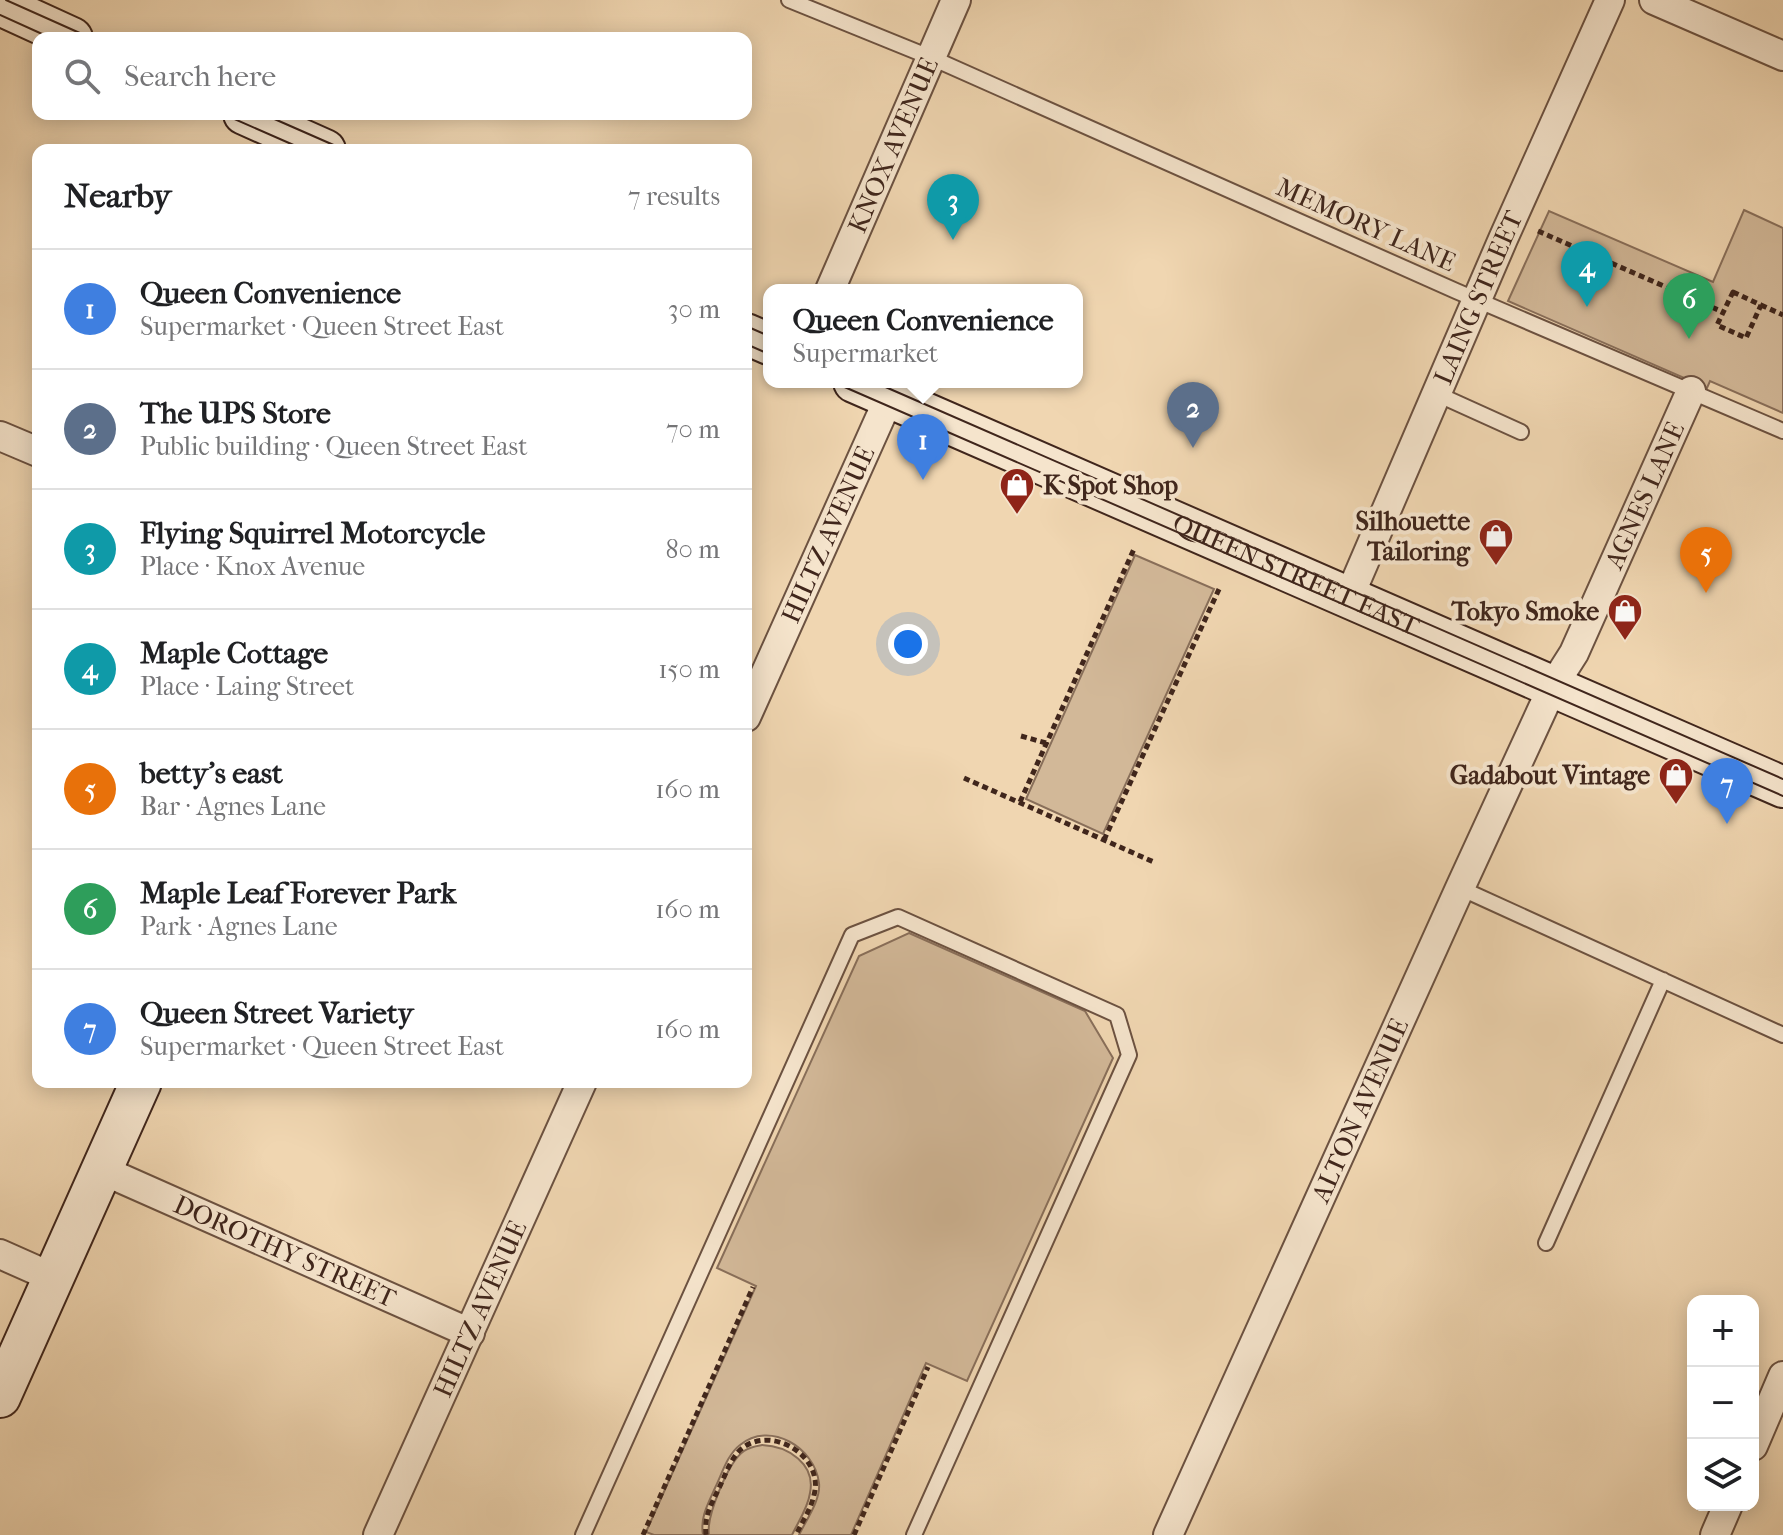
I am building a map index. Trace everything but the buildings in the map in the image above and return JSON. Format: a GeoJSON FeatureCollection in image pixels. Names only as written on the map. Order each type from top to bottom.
{"type":"FeatureCollection","features":[{"type":"Feature","properties":{"kind":"main road"},"geometry":{"type":"LineString","coordinates":[[0,5],[59,32]]}},
{"type":"Feature","properties":{"kind":"main road"},"geometry":{"type":"LineString","coordinates":[[258,120],[312,144]]}},
{"type":"Feature","properties":{"kind":"main road","name":"QUEEN STREET EAST"},"geometry":{"type":"LineString","coordinates":[[872,390],[1783,787]]}},
{"type":"Feature","properties":{"kind":"main road"},"geometry":{"type":"LineString","coordinates":[[0,1397],[138,1088]]}},
{"type":"Feature","properties":{"kind":"street","name":"KNOX AVENUE"},"geometry":{"type":"LineString","coordinates":[[833,284],[956,0]]}},
{"type":"Feature","properties":{"kind":"street","name":"LAING STREET"},"geometry":{"type":"LineString","coordinates":[[1349,597],[1610,0]]}},
{"type":"Feature","properties":{"kind":"street"},"geometry":{"type":"LineString","coordinates":[[1654,0],[1783,56]]}},
{"type":"Feature","properties":{"kind":"street","name":"HILTZ AVENUE"},"geometry":{"type":"LineString","coordinates":[[752,701],[872,390]]}},
{"type":"Feature","properties":{"kind":"street","name":"AGNES LANE"},"geometry":{"type":"LineString","coordinates":[[1553,686],[1574,653],[1691,391]]}},
{"type":"Feature","properties":{"kind":"street"},"geometry":{"type":"LineString","coordinates":[[0,436],[32,449]]}},
{"type":"Feature","properties":{"kind":"street","name":"ALTON AVENUE"},"geometry":{"type":"LineString","coordinates":[[1168,1535],[1553,686]]}},
{"type":"Feature","properties":{"kind":"street","name":"HILTZ AVENUE"},"geometry":{"type":"LineString","coordinates":[[378,1535],[579,1088]]}},
{"type":"Feature","properties":{"kind":"street","name":"DOROTHY STREET"},"geometry":{"type":"LineString","coordinates":[[102,1170],[470,1333]]}},
{"type":"Feature","properties":{"kind":"street"},"geometry":{"type":"LineString","coordinates":[[0,1254],[54,1278]]}},
{"type":"Feature","properties":{"kind":"street"},"geometry":{"type":"LineString","coordinates":[[1756,1439],[1783,1376]]}},
{"type":"Feature","properties":{"kind":"street"},"geometry":{"type":"LineString","coordinates":[[1715,1535],[1725,1511]]}},
{"type":"Feature","properties":{"kind":"lane","name":"MEMORY LANE"},"geometry":{"type":"LineString","coordinates":[[789,0],[932,58],[1477,300],[1783,431]]}},
{"type":"Feature","properties":{"kind":"lane"},"geometry":{"type":"LineString","coordinates":[[1437,394],[1521,432]]}},
{"type":"Feature","properties":{"kind":"lane"},"geometry":{"type":"LineString","coordinates":[[1460,888],[1783,1035]]}},
{"type":"Feature","properties":{"kind":"lane"},"geometry":{"type":"LineString","coordinates":[[583,1535],[852,935],[898,917],[1117,1015],[1129,1055],[914,1535]]}},
{"type":"Feature","properties":{"kind":"lane"},"geometry":{"type":"LineString","coordinates":[[1546,1243],[1663,980]]}},
{"type":"Feature","properties":{"kind":"path"},"geometry":{"type":"LineString","coordinates":[[1533,229],[1723,312]]}},
{"type":"Feature","properties":{"kind":"path"},"geometry":{"type":"LineString","coordinates":[[1761,305],[1746,338],[1717,325],[1733,292],[1783,315]]}},
{"type":"Feature","properties":{"kind":"path"},"geometry":{"type":"LineString","coordinates":[[1020,802],[1134,549]]}},
{"type":"Feature","properties":{"kind":"path"},"geometry":{"type":"LineString","coordinates":[[1104,840],[1220,587]]}},
{"type":"Feature","properties":{"kind":"path"},"geometry":{"type":"LineString","coordinates":[[1021,736],[1046,743]]}},
{"type":"Feature","properties":{"kind":"path"},"geometry":{"type":"LineString","coordinates":[[964,778],[1156,863]]}},
{"type":"Feature","properties":{"kind":"path"},"geometry":{"type":"LineString","coordinates":[[642,1535],[753,1287]]}},
{"type":"Feature","properties":{"kind":"path"},"geometry":{"type":"LineString","coordinates":[[854,1535],[928,1367]]}},
{"type":"Feature","properties":{"kind":"path"},"geometry":{"type":"LineString","coordinates":[[706,1535],[705,1518],[734,1457],[742,1448],[765,1440],[789,1444],[800,1453],[813,1473],[815,1494],[796,1535]]}},
{"type":"Feature","properties":{"kind":"shaded area"},"geometry":{"type":"Polygon","coordinates":[[[1744,210],[1783,228],[1783,413],[1710,381],[1707,388],[1508,301],[1549,211],[1713,282],[1744,210]]]}},
{"type":"Feature","properties":{"kind":"shaded area"},"geometry":{"type":"Polygon","coordinates":[[[1135,555],[1214,589],[1103,834],[1026,799],[1135,555]]]}},
{"type":"Feature","properties":{"kind":"shaded area"},"geometry":{"type":"Polygon","coordinates":[[[909,933],[1085,1011],[1113,1058],[967,1381],[926,1363],[851,1535],[799,1535],[818,1496],[816,1470],[800,1449],[777,1437],[764,1435],[740,1445],[728,1459],[705,1511],[703,1535],[654,1535],[646,1532],[756,1286],[717,1268],[859,956],[909,933]]]}},
{"type":"Feature","properties":{"kind":"shaded area"},"geometry":{"type":"Polygon","coordinates":[[[762,1445],[790,1453],[809,1473],[809,1499],[792,1535],[709,1535],[715,1503],[731,1466],[746,1450],[762,1445]]]}},
{"type":"Feature","properties":{"kind":"tram line"},"geometry":{"type":"LineString","coordinates":[[6,0],[78,32]]}},
{"type":"Feature","properties":{"kind":"tram line"},"geometry":{"type":"LineString","coordinates":[[0,15],[38,32]]}},
{"type":"Feature","properties":{"kind":"tram line"},"geometry":{"type":"LineString","coordinates":[[237,120],[291,144]]}},
{"type":"Feature","properties":{"kind":"tram line"},"geometry":{"type":"LineString","coordinates":[[277,120],[331,144]]}},
{"type":"Feature","properties":{"kind":"tram line"},"geometry":{"type":"LineString","coordinates":[[752,329],[763,333]]}},
{"type":"Feature","properties":{"kind":"tram line"},"geometry":{"type":"LineString","coordinates":[[752,347],[763,351]]}},
{"type":"Feature","properties":{"kind":"tram line"},"geometry":{"type":"LineString","coordinates":[[847,388],[1783,796]]}},
{"type":"Feature","properties":{"kind":"tram line"},"geometry":{"type":"LineString","coordinates":[[888,388],[1783,779]]}},
{"type":"Feature","properties":{"kind":"place","name":"Flying Squirrel Motorcycle"},"geometry":{"type":"Point","coordinates":[953,240]}},
{"type":"Feature","properties":{"kind":"place","name":"Maple Cottage"},"geometry":{"type":"Point","coordinates":[1587,307]}},
{"type":"Feature","properties":{"kind":"place","name":"Maple Leaf Forever Park"},"geometry":{"type":"Point","coordinates":[1689,339]}},
{"type":"Feature","properties":{"kind":"place","name":"The UPS Store"},"geometry":{"type":"Point","coordinates":[1193,448]}},
{"type":"Feature","properties":{"kind":"place","name":"Queen Convenience"},"geometry":{"type":"Point","coordinates":[923,480]}},
{"type":"Feature","properties":{"kind":"place","name":"K Spot Shop"},"geometry":{"type":"Point","coordinates":[1017,516]}},
{"type":"Feature","properties":{"kind":"place","name":"Silhouette Tailoring"},"geometry":{"type":"Point","coordinates":[1496,567]}},
{"type":"Feature","properties":{"kind":"place","name":"betty's east"},"geometry":{"type":"Point","coordinates":[1706,593]}},
{"type":"Feature","properties":{"kind":"place","name":"Tokyo Smoke"},"geometry":{"type":"Point","coordinates":[1625,642]}},
{"type":"Feature","properties":{"kind":"place","name":"Gadabout Vintage"},"geometry":{"type":"Point","coordinates":[1676,806]}},
{"type":"Feature","properties":{"kind":"place","name":"Queen Street Variety"},"geometry":{"type":"Point","coordinates":[1727,824]}}]}
